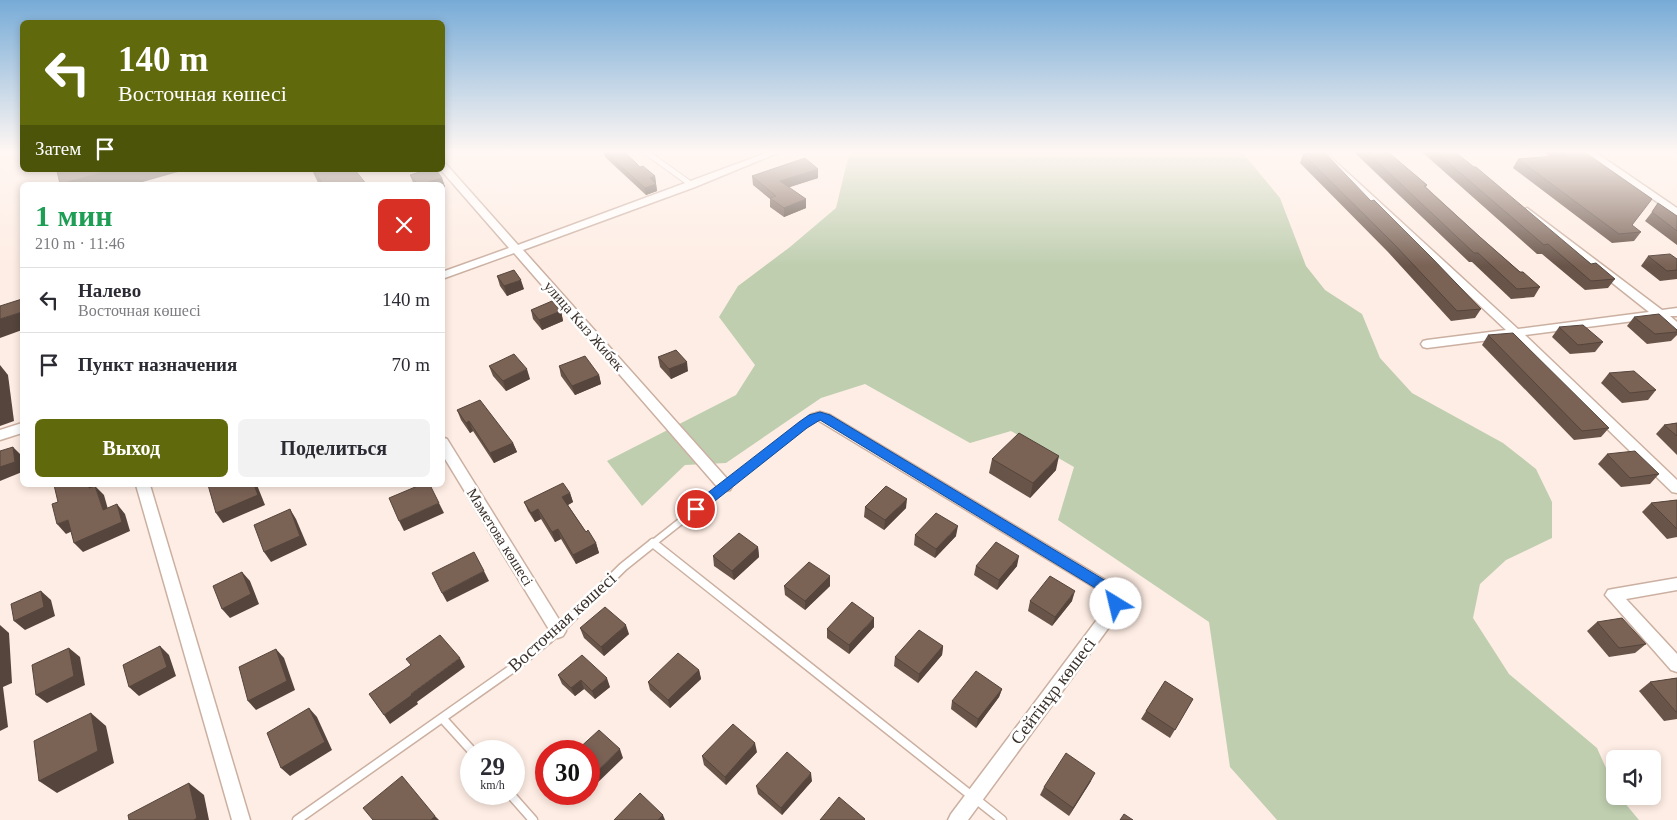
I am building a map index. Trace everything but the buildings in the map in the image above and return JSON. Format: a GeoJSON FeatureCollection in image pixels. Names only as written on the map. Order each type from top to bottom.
{"type":"FeatureCollection","features":[{"type":"Feature","properties":{"kind":"street","name":"улица Кыз Жибек"},"geometry":{"type":"LineString","coordinates":[[465,190],[725,486]]}},
{"type":"Feature","properties":{"kind":"street"},"geometry":{"type":"LineString","coordinates":[[445,275],[678,190]]}},
{"type":"Feature","properties":{"kind":"street"},"geometry":{"type":"LineString","coordinates":[[1361,190],[1516,333],[1677,488]]}},
{"type":"Feature","properties":{"kind":"street"},"geometry":{"type":"LineString","coordinates":[[1645,190],[1677,213]]}},
{"type":"Feature","properties":{"kind":"street"},"geometry":{"type":"LineString","coordinates":[[1521,206],[1677,328]]}},
{"type":"Feature","properties":{"kind":"street"},"geometry":{"type":"LineString","coordinates":[[1427,344],[1677,312]]}},
{"type":"Feature","properties":{"kind":"street","name":"Сейтінұр көшесі"},"geometry":{"type":"LineString","coordinates":[[820,416],[1107,588],[1114,595],[1116,604],[1110,614],[957,820]]}},
{"type":"Feature","properties":{"kind":"street"},"geometry":{"type":"LineString","coordinates":[[0,435],[20,429]]}},
{"type":"Feature","properties":{"kind":"street","name":"Мәметова көшесі"},"geometry":{"type":"LineString","coordinates":[[445,447],[558,631]]}},
{"type":"Feature","properties":{"kind":"street"},"geometry":{"type":"LineString","coordinates":[[145,487],[241,820]]}},
{"type":"Feature","properties":{"kind":"street"},"geometry":{"type":"LineString","coordinates":[[1677,584],[1614,595],[1677,664]]}},
{"type":"Feature","properties":{"kind":"lane","name":"Восточная көшесі"},"geometry":{"type":"LineString","coordinates":[[297,820],[516,666],[558,631],[622,567],[803,425],[813,418],[820,416]]}},
{"type":"Feature","properties":{"kind":"lane"},"geometry":{"type":"LineString","coordinates":[[653,543],[1002,820]]}},
{"type":"Feature","properties":{"kind":"lane"},"geometry":{"type":"LineString","coordinates":[[443,719],[462,740]]}},
{"type":"Feature","properties":{"kind":"lane"},"geometry":{"type":"LineString","coordinates":[[520,805],[533,820]]}},
{"type":"Feature","properties":{"kind":"green space"},"geometry":{"type":"Polygon","coordinates":[[[840,190],[1274,190],[1280,198],[1306,266],[1325,290],[1362,314],[1380,358],[1412,393],[1503,443],[1536,469],[1552,502],[1552,538],[1506,560],[1480,584],[1473,618],[1509,674],[1597,748],[1606,768],[1606,805],[1626,805],[1639,820],[1277,820],[1230,767],[1209,622],[1058,520],[1074,467],[1011,431],[970,443],[865,384],[821,398],[726,463],[685,465],[642,506],[607,461],[736,395],[755,365],[719,317],[738,286],[790,247],[836,208],[840,190]]]}},
{"type":"Feature","properties":{"kind":"route"},"geometry":{"type":"LineString","coordinates":[[696,509],[803,425],[813,418],[820,416],[1107,588],[1114,595],[1116,604]]}}]}
